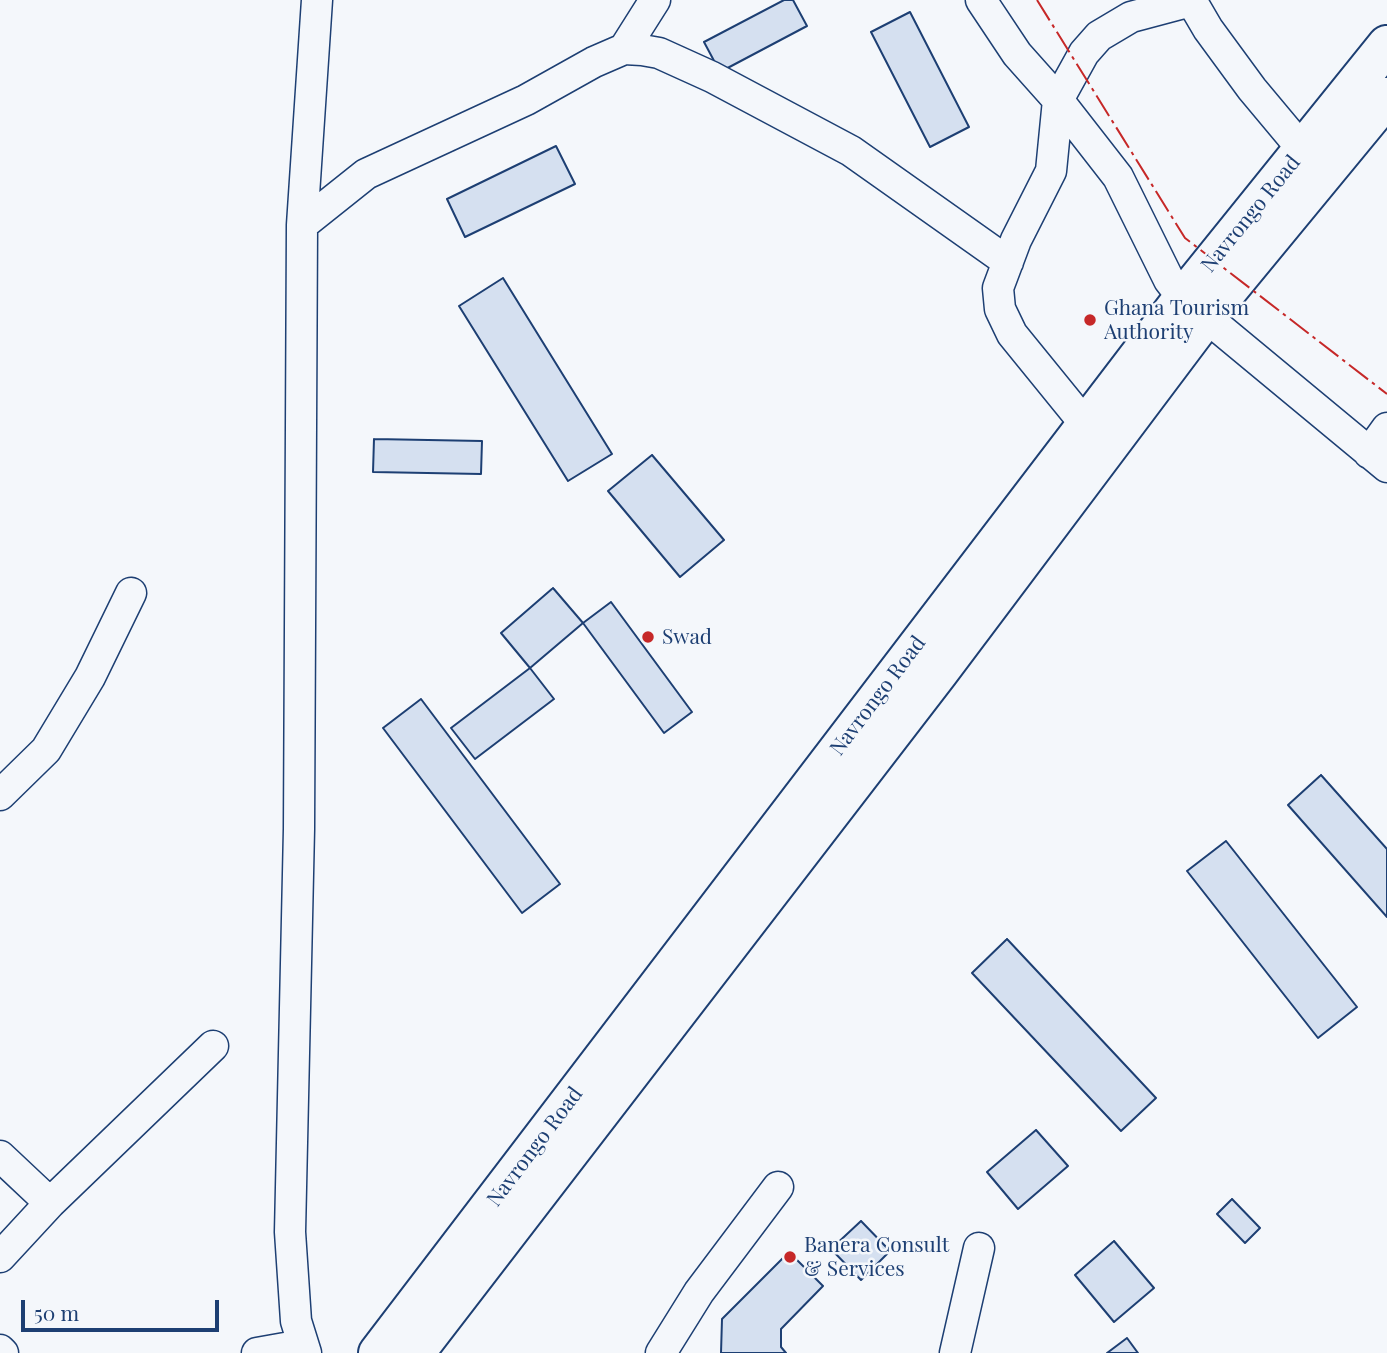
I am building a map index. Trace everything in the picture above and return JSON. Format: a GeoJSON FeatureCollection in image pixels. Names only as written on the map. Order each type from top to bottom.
{"type":"FeatureCollection","features":[{"type":"Feature","properties":{"kind":"highway","name":"Navrongo Road"},"geometry":{"type":"LineString","coordinates":[[415,1353],[939,671],[1303,150],[1387,45]]}},
{"type":"Feature","properties":{"kind":"highway","name":"Navrongo Road"},"geometry":{"type":"LineString","coordinates":[[378,1353],[1086,425],[1387,97]]}},
{"type":"Feature","properties":{"kind":"street"},"geometry":{"type":"LineString","coordinates":[[257,1353],[304,1349],[296,1321],[290,1232],[299,829],[302,225],[317,0]]}},
{"type":"Feature","properties":{"kind":"street"},"geometry":{"type":"LineString","coordinates":[[624,49],[655,0]]}},
{"type":"Feature","properties":{"kind":"street"},"geometry":{"type":"LineString","coordinates":[[981,0],[1017,54],[1058,100],[1118,177],[1169,280],[1194,308],[1378,460],[1387,428]]}},
{"type":"Feature","properties":{"kind":"street"},"geometry":{"type":"LineString","coordinates":[[1086,425],[1012,334],[1000,309],[998,288],[1051,171],[1058,100],[1084,53],[1099,36],[1131,17],[1191,1],[1252,89],[1303,150]]}},
{"type":"Feature","properties":{"kind":"street"},"geometry":{"type":"LineString","coordinates":[[302,225],[366,174],[526,100],[594,62],[624,49],[659,53],[712,77],[851,151],[1008,262]]}},
{"type":"Feature","properties":{"kind":"street"},"geometry":{"type":"LineString","coordinates":[[0,795],[46,750],[90,677],[131,593]]}},
{"type":"Feature","properties":{"kind":"street"},"geometry":{"type":"LineString","coordinates":[[0,1257],[50,1203],[213,1046]]}},
{"type":"Feature","properties":{"kind":"street"},"geometry":{"type":"LineString","coordinates":[[0,1156],[50,1203]]}},
{"type":"Feature","properties":{"kind":"street"},"geometry":{"type":"LineString","coordinates":[[661,1353],[699,1292],[778,1187]]}},
{"type":"Feature","properties":{"kind":"street"},"geometry":{"type":"LineString","coordinates":[[955,1353],[979,1248]]}},
{"type":"Feature","properties":{"kind":"building"},"geometry":{"type":"Polygon","coordinates":[[[784,0],[793,0],[807,26],[720,72],[704,42],[784,0]]]}},
{"type":"Feature","properties":{"kind":"building"},"geometry":{"type":"Polygon","coordinates":[[[910,12],[969,127],[930,147],[871,32],[910,12]]]}},
{"type":"Feature","properties":{"kind":"building"},"geometry":{"type":"Polygon","coordinates":[[[556,146],[575,184],[465,237],[447,199],[556,146]]]}},
{"type":"Feature","properties":{"kind":"building"},"geometry":{"type":"Polygon","coordinates":[[[503,278],[612,454],[568,481],[459,306],[503,278]]]}},
{"type":"Feature","properties":{"kind":"building"},"geometry":{"type":"Polygon","coordinates":[[[374,439],[482,441],[481,474],[373,472],[374,439]]]}},
{"type":"Feature","properties":{"kind":"building"},"geometry":{"type":"Polygon","coordinates":[[[652,455],[724,540],[680,577],[608,491],[652,455]]]}},
{"type":"Feature","properties":{"kind":"building"},"geometry":{"type":"Polygon","coordinates":[[[553,588],[583,623],[530,668],[501,633],[553,588]]]}},
{"type":"Feature","properties":{"kind":"building"},"geometry":{"type":"Polygon","coordinates":[[[611,602],[692,712],[664,733],[583,623],[611,602]]]}},
{"type":"Feature","properties":{"kind":"building"},"geometry":{"type":"Polygon","coordinates":[[[530,668],[554,699],[475,759],[451,728],[530,668]]]}},
{"type":"Feature","properties":{"kind":"building"},"geometry":{"type":"Polygon","coordinates":[[[421,699],[560,884],[522,913],[383,728],[421,699]]]}},
{"type":"Feature","properties":{"kind":"building"},"geometry":{"type":"Polygon","coordinates":[[[1321,775],[1387,849],[1387,917],[1288,805],[1321,775]]]}},
{"type":"Feature","properties":{"kind":"building"},"geometry":{"type":"Polygon","coordinates":[[[1226,841],[1357,1007],[1318,1038],[1187,871],[1226,841]]]}},
{"type":"Feature","properties":{"kind":"building"},"geometry":{"type":"Polygon","coordinates":[[[1007,939],[1156,1098],[1121,1131],[972,973],[1007,939]]]}},
{"type":"Feature","properties":{"kind":"building"},"geometry":{"type":"Polygon","coordinates":[[[1036,1130],[1068,1166],[1018,1209],[987,1172],[1036,1130]]]}},
{"type":"Feature","properties":{"kind":"building"},"geometry":{"type":"Polygon","coordinates":[[[1232,1199],[1260,1228],[1245,1243],[1217,1214],[1232,1199]]]}},
{"type":"Feature","properties":{"kind":"building"},"geometry":{"type":"Polygon","coordinates":[[[861,1221],[890,1251],[861,1280],[831,1249],[861,1221]]]}},
{"type":"Feature","properties":{"kind":"building"},"geometry":{"type":"Polygon","coordinates":[[[1114,1241],[1154,1288],[1114,1322],[1075,1275],[1114,1241]]]}},
{"type":"Feature","properties":{"kind":"building"},"geometry":{"type":"Polygon","coordinates":[[[789,1252],[823,1286],[781,1329],[781,1347],[786,1353],[721,1353],[722,1319],[789,1252]]]}},
{"type":"Feature","properties":{"kind":"building"},"geometry":{"type":"Polygon","coordinates":[[[1127,1338],[1138,1353],[1107,1353],[1127,1338]]]}},
{"type":"Feature","properties":{"kind":"power"},"geometry":{"type":"LineString","coordinates":[[1037,0],[1185,238],[1387,394]]}},
{"type":"Feature","properties":{"kind":"place","name":"Ghana Tourism Authority"},"geometry":{"type":"Point","coordinates":[1090,320]}},
{"type":"Feature","properties":{"kind":"place","name":"Swad"},"geometry":{"type":"Point","coordinates":[648,637]}},
{"type":"Feature","properties":{"kind":"place","name":"Banera Consult & Services"},"geometry":{"type":"Point","coordinates":[790,1257]}}]}
